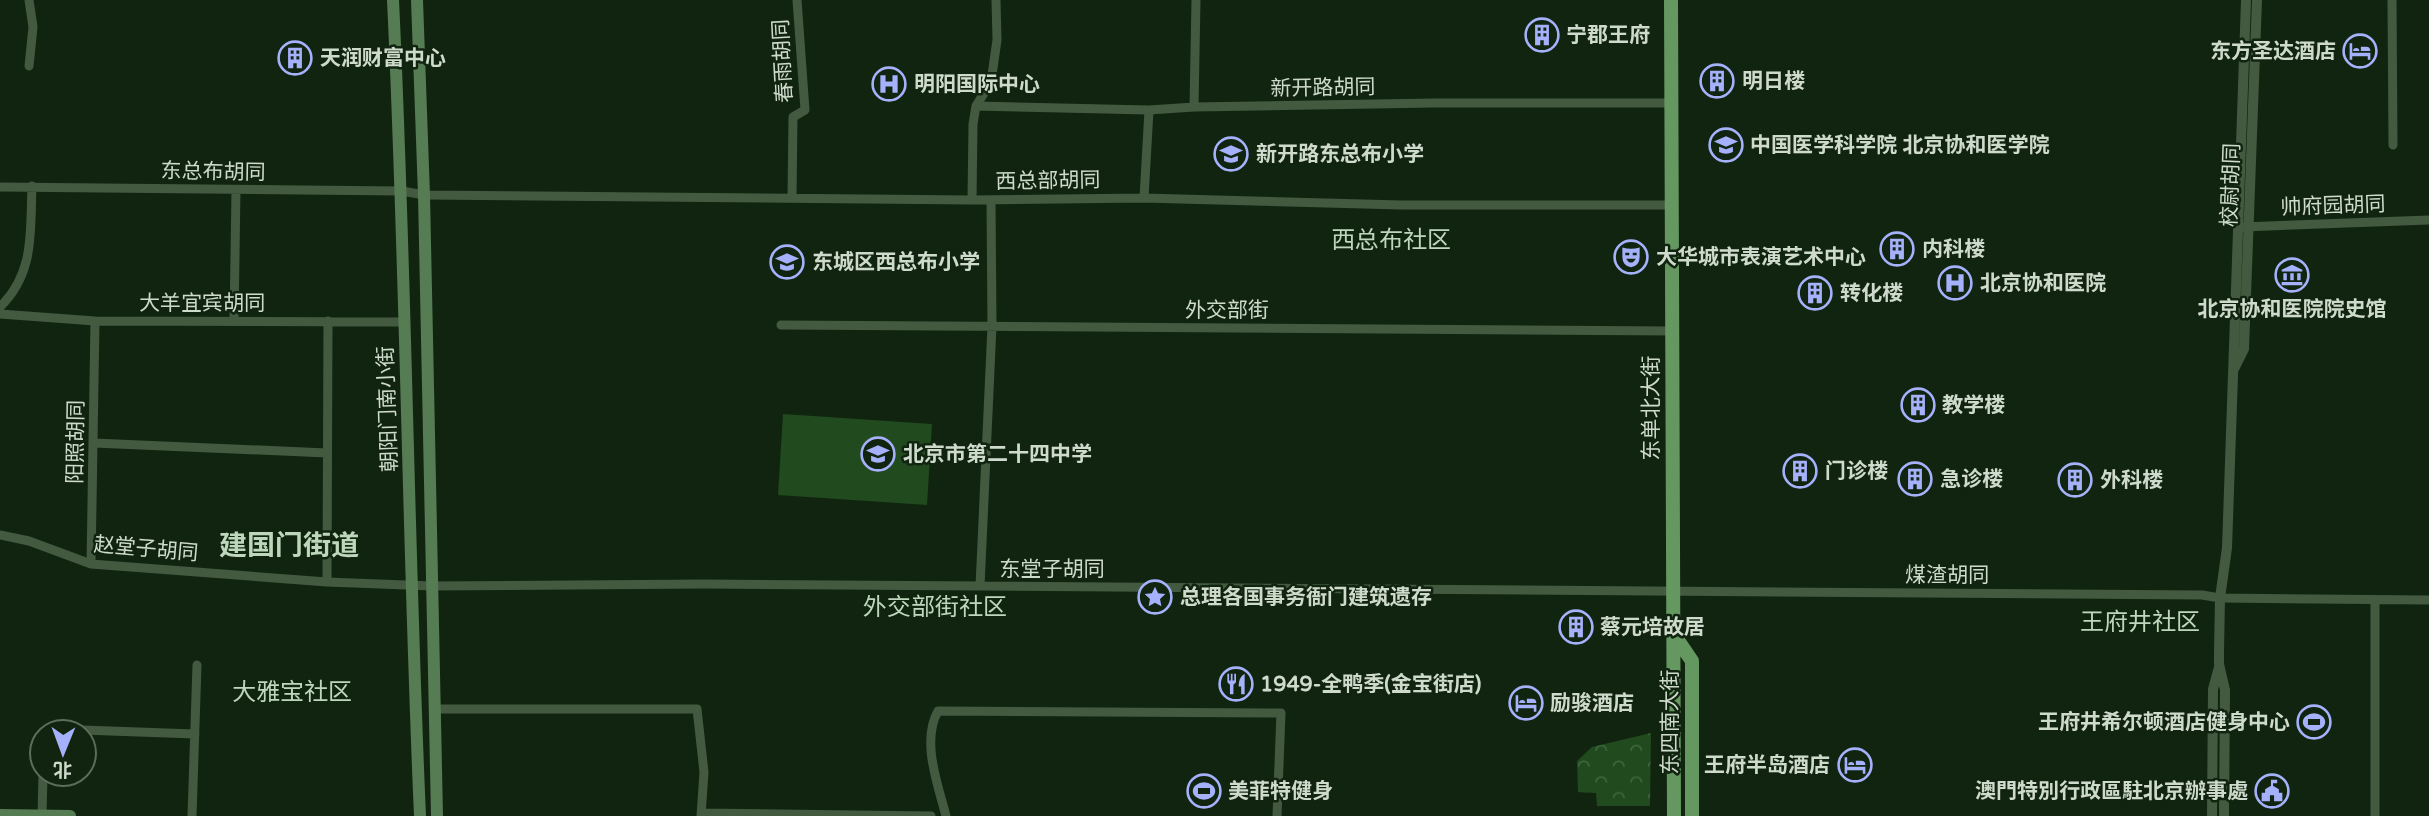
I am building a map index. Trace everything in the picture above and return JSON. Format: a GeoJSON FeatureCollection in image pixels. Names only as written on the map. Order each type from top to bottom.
{"type":"FeatureCollection","features":[{"type":"Feature","properties":{"kind":"main road","name":"朝阳门南小街"},"geometry":{"type":"LineString","coordinates":[[393,0],[402,191],[420,816]]}},
{"type":"Feature","properties":{"kind":"main road","name":"朝阳门南小街"},"geometry":{"type":"LineString","coordinates":[[417,0],[424,195],[437,816]]}},
{"type":"Feature","properties":{"kind":"main road","name":"东单北大街"},"geometry":{"type":"LineString","coordinates":[[1671,0],[1674,816]]}},
{"type":"Feature","properties":{"kind":"main road","name":"东四南大街"},"geometry":{"type":"LineString","coordinates":[[1673,633],[1692,661],[1692,816]]}},
{"type":"Feature","properties":{"kind":"main road"},"geometry":{"type":"LineString","coordinates":[[0,815],[69,816]]}},
{"type":"Feature","properties":{"kind":"street"},"geometry":{"type":"LineString","coordinates":[[29,0],[33,27],[29,66]]}},
{"type":"Feature","properties":{"kind":"street","name":"春雨胡同"},"geometry":{"type":"LineString","coordinates":[[792,198],[793,117],[805,110],[797,0]]}},
{"type":"Feature","properties":{"kind":"street"},"geometry":{"type":"LineString","coordinates":[[972,200],[973,124],[976,106],[991,82],[997,40],[996,0]]}},
{"type":"Feature","properties":{"kind":"street"},"geometry":{"type":"LineString","coordinates":[[1194,107],[1196,0]]}},
{"type":"Feature","properties":{"kind":"street","name":"校尉胡同"},"geometry":{"type":"LineString","coordinates":[[2243,227],[2246,0]]}},
{"type":"Feature","properties":{"kind":"street","name":"校尉胡同"},"geometry":{"type":"LineString","coordinates":[[2224,816],[2225,690],[2220,664],[2220,598],[2227,548],[2234,369],[2232,352],[2243,227],[2257,0]]}},
{"type":"Feature","properties":{"kind":"street"},"geometry":{"type":"LineString","coordinates":[[2392,0],[2393,145]]}},
{"type":"Feature","properties":{"kind":"street","name":"新开路胡同"},"geometry":{"type":"LineString","coordinates":[[976,106],[1149,110],[1194,107],[1671,103]]}},
{"type":"Feature","properties":{"kind":"street"},"geometry":{"type":"LineString","coordinates":[[1144,198],[1149,110]]}},
{"type":"Feature","properties":{"kind":"street","name":"东总布胡同"},"geometry":{"type":"LineString","coordinates":[[0,187],[402,191],[424,195]]}},
{"type":"Feature","properties":{"kind":"street"},"geometry":{"type":"LineString","coordinates":[[0,307],[15,293],[29,258],[33,187]]}},
{"type":"Feature","properties":{"kind":"street"},"geometry":{"type":"LineString","coordinates":[[234,321],[236,190]]}},
{"type":"Feature","properties":{"kind":"street","name":"西总部胡同"},"geometry":{"type":"LineString","coordinates":[[424,195],[972,200],[1144,198],[1401,205],[1672,205]]}},
{"type":"Feature","properties":{"kind":"street"},"geometry":{"type":"LineString","coordinates":[[980,586],[992,326],[991,200]]}},
{"type":"Feature","properties":{"kind":"street","name":"帅府园胡同"},"geometry":{"type":"LineString","coordinates":[[2243,227],[2429,220]]}},
{"type":"Feature","properties":{"kind":"street","name":"大羊宜宾胡同"},"geometry":{"type":"LineString","coordinates":[[0,314],[95,321],[405,322]]}},
{"type":"Feature","properties":{"kind":"street","name":"阳照胡同"},"geometry":{"type":"LineString","coordinates":[[91,564],[95,321]]}},
{"type":"Feature","properties":{"kind":"street"},"geometry":{"type":"LineString","coordinates":[[327,582],[328,321]]}},
{"type":"Feature","properties":{"kind":"street","name":"外交部街"},"geometry":{"type":"LineString","coordinates":[[781,325],[1672,331]]}},
{"type":"Feature","properties":{"kind":"street"},"geometry":{"type":"LineString","coordinates":[[94,443],[327,453]]}},
{"type":"Feature","properties":{"kind":"street","name":"赵堂子胡同"},"geometry":{"type":"LineString","coordinates":[[0,536],[29,541],[91,564],[327,582],[432,586]]}},
{"type":"Feature","properties":{"kind":"street","name":"东堂子胡同"},"geometry":{"type":"LineString","coordinates":[[432,586],[704,584],[1672,591]]}},
{"type":"Feature","properties":{"kind":"street","name":"煤渣胡同"},"geometry":{"type":"LineString","coordinates":[[1672,591],[2202,594],[2220,598],[2429,600]]}},
{"type":"Feature","properties":{"kind":"street"},"geometry":{"type":"LineString","coordinates":[[2375,600],[2375,816]]}},
{"type":"Feature","properties":{"kind":"street","name":"校尉胡同"},"geometry":{"type":"LineString","coordinates":[[2212,816],[2213,689],[2220,664]]}},
{"type":"Feature","properties":{"kind":"street"},"geometry":{"type":"LineString","coordinates":[[192,816],[197,665]]}},
{"type":"Feature","properties":{"kind":"street"},"geometry":{"type":"LineString","coordinates":[[435,709],[697,709],[704,772],[701,814],[931,816]]}},
{"type":"Feature","properties":{"kind":"street"},"geometry":{"type":"LineString","coordinates":[[946,816],[933,756],[931,724],[938,711],[1281,713],[1277,816]]}},
{"type":"Feature","properties":{"kind":"street"},"geometry":{"type":"LineString","coordinates":[[98,731],[195,734]]}},
{"type":"Feature","properties":{"kind":"street"},"geometry":{"type":"LineString","coordinates":[[42,816],[43,788]]}},
{"type":"Feature","properties":{"kind":"green space"},"geometry":{"type":"Polygon","coordinates":[[[783,414],[932,424],[927,505],[778,495],[783,414]]]}},
{"type":"Feature","properties":{"kind":"green space"},"geometry":{"type":"Polygon","coordinates":[[[1651,733],[1650,806],[1597,806],[1596,793],[1578,792],[1577,761],[1592,747],[1651,733]]]}},
{"type":"Feature","properties":{"kind":"place","name":"宁郡王府"},"geometry":{"type":"Point","coordinates":[1542,35]}},
{"type":"Feature","properties":{"kind":"place","name":"东方圣达酒店"},"geometry":{"type":"Point","coordinates":[2360,51]}},
{"type":"Feature","properties":{"kind":"place","name":"天润财富中心"},"geometry":{"type":"Point","coordinates":[295,58]}},
{"type":"Feature","properties":{"kind":"place","name":"明日楼"},"geometry":{"type":"Point","coordinates":[1717,81]}},
{"type":"Feature","properties":{"kind":"place","name":"明阳国际中心"},"geometry":{"type":"Point","coordinates":[889,84]}},
{"type":"Feature","properties":{"kind":"place","name":"中国医学科学院 北京协和医学院"},"geometry":{"type":"Point","coordinates":[1726,145]}},
{"type":"Feature","properties":{"kind":"place","name":"新开路东总布小学"},"geometry":{"type":"Point","coordinates":[1231,154]}},
{"type":"Feature","properties":{"kind":"place","name":"内科楼"},"geometry":{"type":"Point","coordinates":[1897,249]}},
{"type":"Feature","properties":{"kind":"place","name":"大华城市表演艺术中心"},"geometry":{"type":"Point","coordinates":[1631,257]}},
{"type":"Feature","properties":{"kind":"place","name":"东城区西总布小学"},"geometry":{"type":"Point","coordinates":[787,262]}},
{"type":"Feature","properties":{"kind":"place","name":"北京协和医院院史馆"},"geometry":{"type":"Point","coordinates":[2292,275]}},
{"type":"Feature","properties":{"kind":"place","name":"北京协和医院"},"geometry":{"type":"Point","coordinates":[1955,283]}},
{"type":"Feature","properties":{"kind":"place","name":"转化楼"},"geometry":{"type":"Point","coordinates":[1815,293]}},
{"type":"Feature","properties":{"kind":"place","name":"教学楼"},"geometry":{"type":"Point","coordinates":[1918,405]}},
{"type":"Feature","properties":{"kind":"place","name":"北京市第二十四中学"},"geometry":{"type":"Point","coordinates":[878,454]}},
{"type":"Feature","properties":{"kind":"place","name":"门诊楼"},"geometry":{"type":"Point","coordinates":[1800,471]}},
{"type":"Feature","properties":{"kind":"place","name":"急诊楼"},"geometry":{"type":"Point","coordinates":[1915,479]}},
{"type":"Feature","properties":{"kind":"place","name":"外科楼"},"geometry":{"type":"Point","coordinates":[2075,480]}},
{"type":"Feature","properties":{"kind":"place","name":"总理各国事务衙门建筑遗存"},"geometry":{"type":"Point","coordinates":[1155,597]}},
{"type":"Feature","properties":{"kind":"place","name":"蔡元培故居"},"geometry":{"type":"Point","coordinates":[1576,627]}},
{"type":"Feature","properties":{"kind":"place","name":"1949-全鸭季(金宝街店)"},"geometry":{"type":"Point","coordinates":[1236,684]}},
{"type":"Feature","properties":{"kind":"place","name":"励骏酒店"},"geometry":{"type":"Point","coordinates":[1526,703]}},
{"type":"Feature","properties":{"kind":"place","name":"王府井希尔顿酒店健身中心"},"geometry":{"type":"Point","coordinates":[2314,722]}},
{"type":"Feature","properties":{"kind":"place","name":"王府半岛酒店"},"geometry":{"type":"Point","coordinates":[1855,765]}},
{"type":"Feature","properties":{"kind":"place","name":"美菲特健身"},"geometry":{"type":"Point","coordinates":[1204,791]}},
{"type":"Feature","properties":{"kind":"place","name":"澳門特別行政區駐北京辦事處"},"geometry":{"type":"Point","coordinates":[2272,791]}},
{"type":"Feature","properties":{"kind":"district","name":"西总布社区"},"geometry":{"type":"Point","coordinates":[1391,240]}},
{"type":"Feature","properties":{"kind":"district","name":"建国门街道"},"geometry":{"type":"Point","coordinates":[289,546]}},
{"type":"Feature","properties":{"kind":"district","name":"外交部街社区"},"geometry":{"type":"Point","coordinates":[935,607]}},
{"type":"Feature","properties":{"kind":"district","name":"王府井社区"},"geometry":{"type":"Point","coordinates":[2140,622]}},
{"type":"Feature","properties":{"kind":"district","name":"大雅宝社区"},"geometry":{"type":"Point","coordinates":[292,692]}}]}
